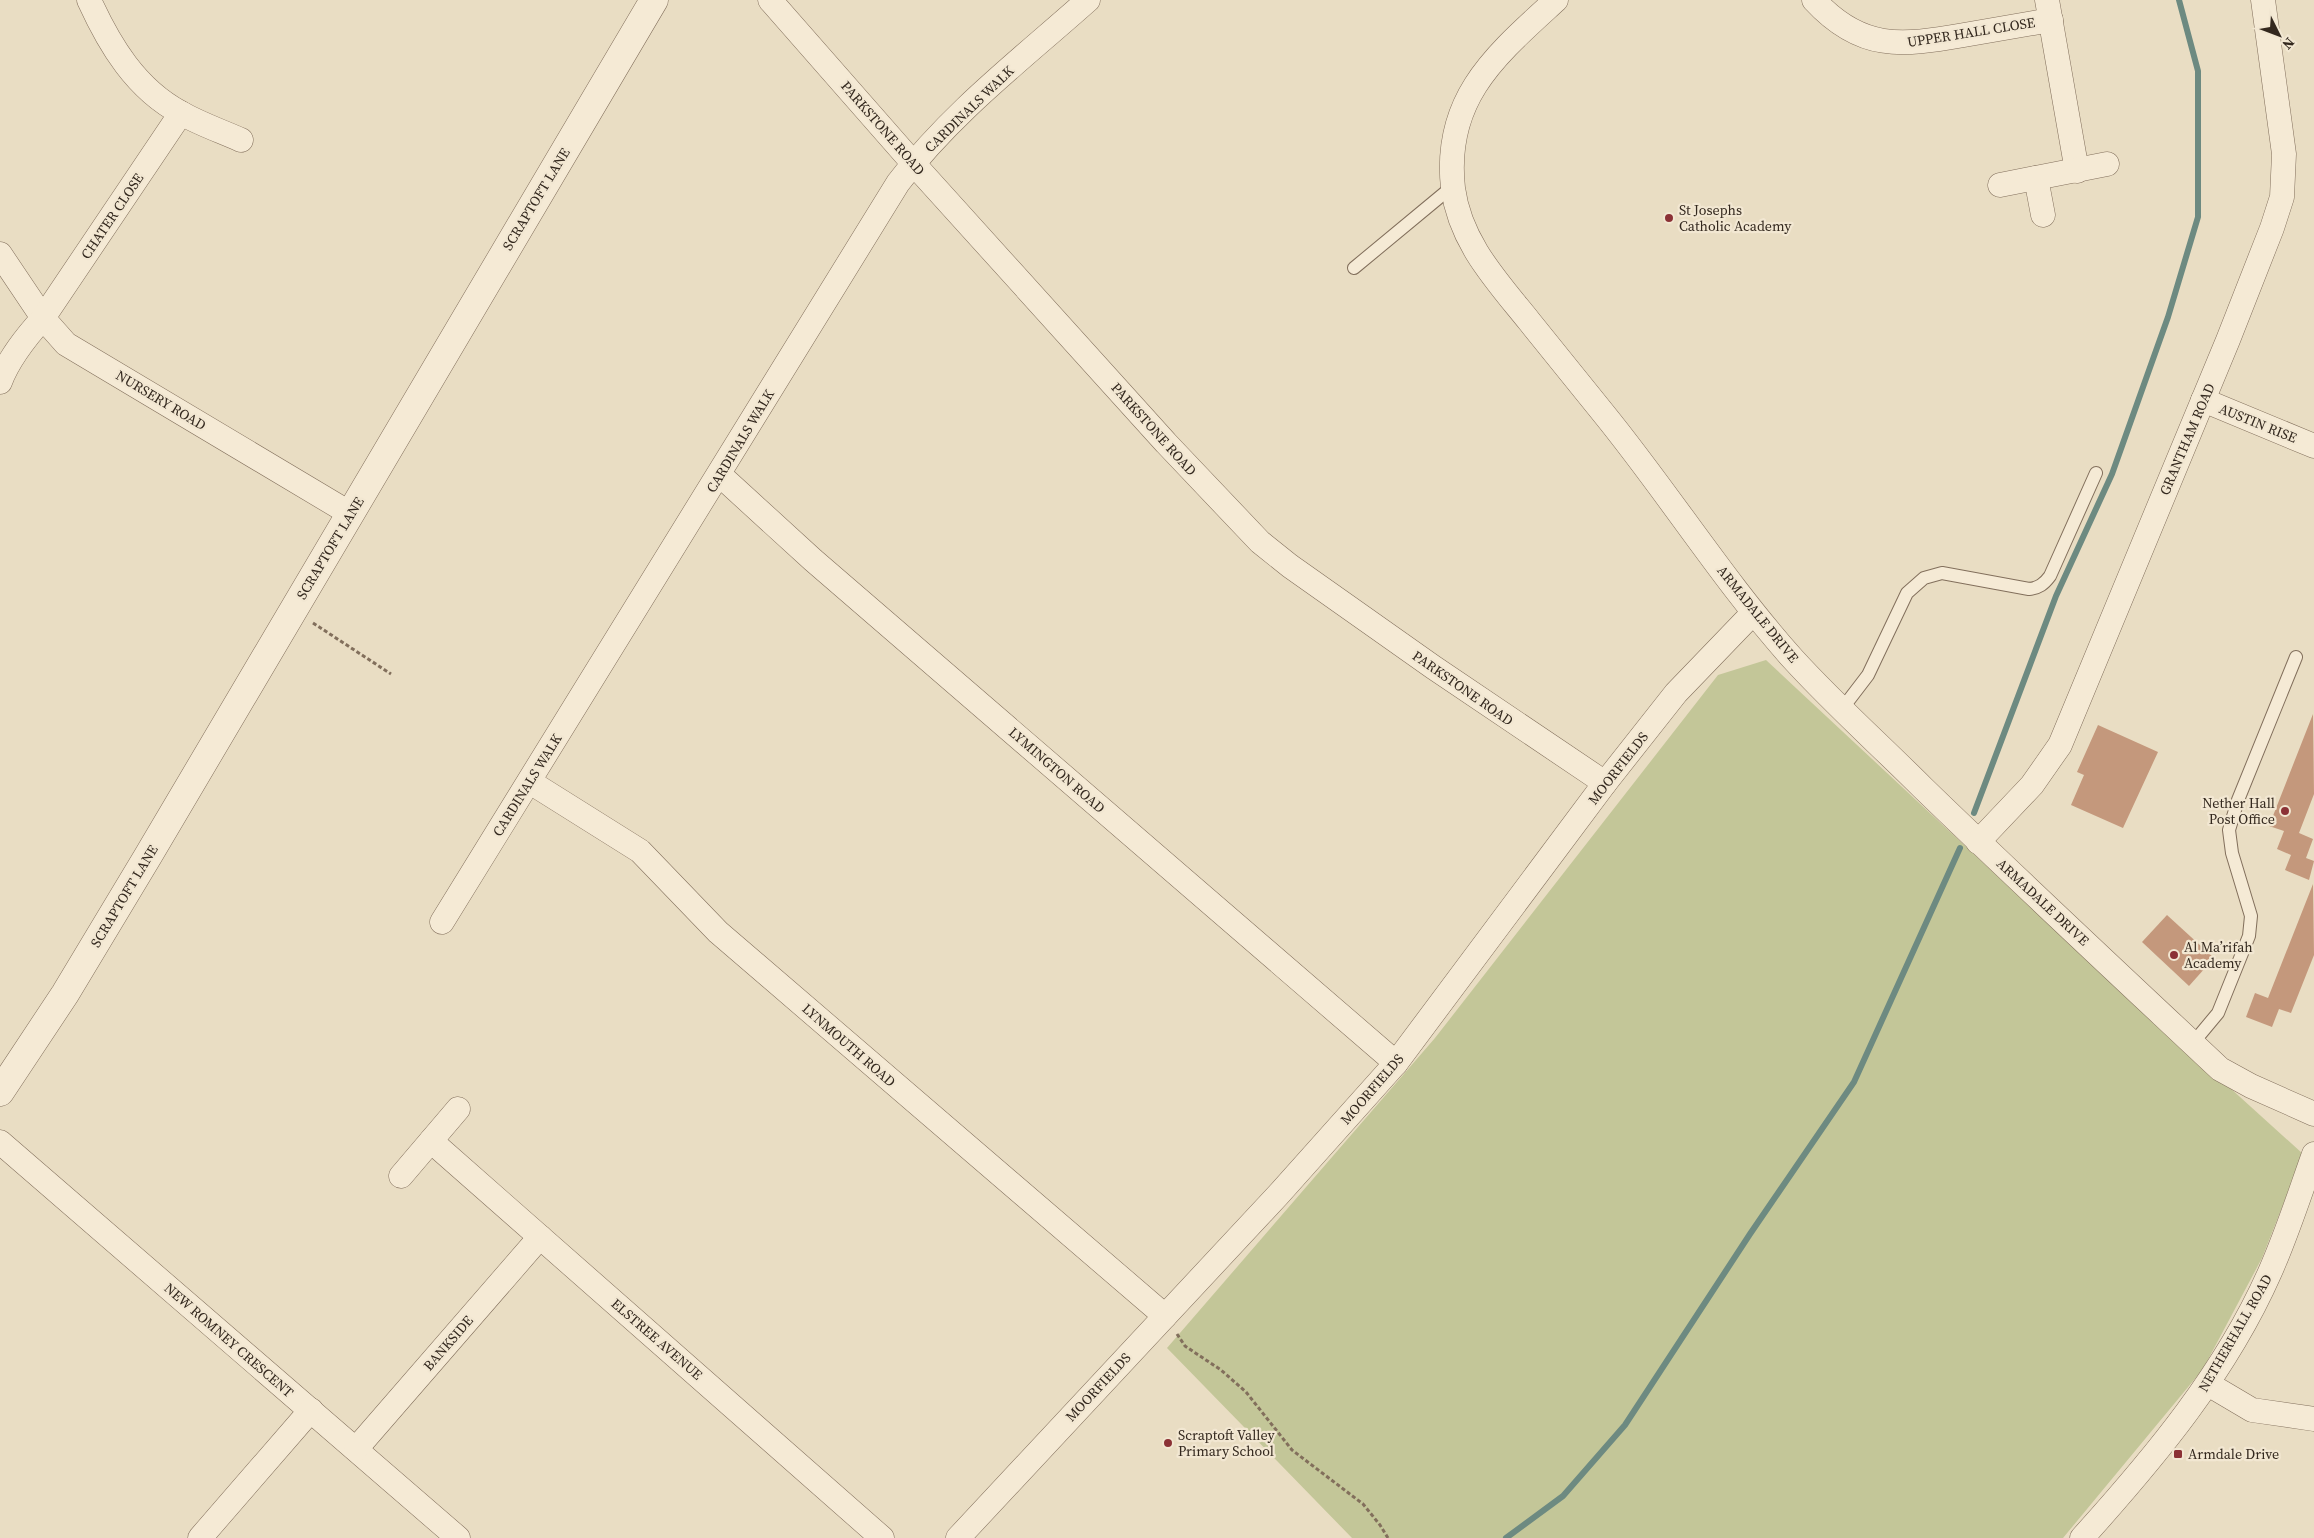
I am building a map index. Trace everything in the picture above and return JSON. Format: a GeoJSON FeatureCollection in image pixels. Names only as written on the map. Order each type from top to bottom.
{"type":"FeatureCollection","features":[{"type":"Feature","properties":{"kind":"street"},"geometry":{"type":"LineString","coordinates":[[89,0],[101,27],[129,72],[157,97],[181,113],[241,140]]}},
{"type":"Feature","properties":{"kind":"street","name":"SCRAPTOFT LANE"},"geometry":{"type":"LineString","coordinates":[[0,1092],[65,994],[654,0]]}},
{"type":"Feature","properties":{"kind":"street","name":"PARKSTONE ROAD"},"geometry":{"type":"LineString","coordinates":[[770,0],[913,163],[1166,443],[1260,542],[1290,566],[1433,667],[1605,783]]}},
{"type":"Feature","properties":{"kind":"street","name":"CARDINALS WALK"},"geometry":{"type":"LineString","coordinates":[[442,922],[720,475],[860,244],[913,163],[956,118],[1088,0]]}},
{"type":"Feature","properties":{"kind":"street","name":"ARMADALE DRIVE"},"geometry":{"type":"LineString","coordinates":[[1556,0],[1501,51],[1473,87],[1456,130],[1453,153],[1453,186],[1460,220],[1475,252],[1485,267],[1608,418],[1753,613],[1796,662],[1842,709],[1978,842],[2193,1043],[2228,1073],[2251,1086],[2314,1114]]}},
{"type":"Feature","properties":{"kind":"street","name":"UPPER HALL CLOSE"},"geometry":{"type":"LineString","coordinates":[[1814,0],[1846,28],[1874,40],[1892,43],[1927,42],[2049,10],[2077,170]]}},
{"type":"Feature","properties":{"kind":"street","name":"GRANTHAM ROAD"},"geometry":{"type":"LineString","coordinates":[[1978,842],[2032,785],[2060,745],[2272,228],[2282,198],[2284,154],[2263,0]]}},
{"type":"Feature","properties":{"kind":"street","name":"CHATER CLOSE"},"geometry":{"type":"LineString","coordinates":[[0,382],[5,369],[29,334],[43,318],[181,113]]}},
{"type":"Feature","properties":{"kind":"street"},"geometry":{"type":"LineString","coordinates":[[2000,185],[2107,164]]}},
{"type":"Feature","properties":{"kind":"street"},"geometry":{"type":"LineString","coordinates":[[2036,178],[2043,216]]}},
{"type":"Feature","properties":{"kind":"street","name":"NURSERY ROAD"},"geometry":{"type":"LineString","coordinates":[[0,254],[43,318],[66,344],[351,514]]}},
{"type":"Feature","properties":{"kind":"street","name":"AUSTIN RISE"},"geometry":{"type":"LineString","coordinates":[[2203,400],[2314,446]]}},
{"type":"Feature","properties":{"kind":"street","name":"LYMINGTON ROAD"},"geometry":{"type":"LineString","coordinates":[[720,475],[813,560],[1396,1063]]}},
{"type":"Feature","properties":{"kind":"street","name":"MOORFIELDS"},"geometry":{"type":"LineString","coordinates":[[958,1538],[1278,1195],[1396,1063],[1605,783],[1676,693],[1753,613]]}},
{"type":"Feature","properties":{"kind":"street","name":"LYNMOUTH ROAD"},"geometry":{"type":"LineString","coordinates":[[530,782],[640,851],[718,932],[1165,1316]]}},
{"type":"Feature","properties":{"kind":"street"},"geometry":{"type":"LineString","coordinates":[[401,1176],[458,1109]]}},
{"type":"Feature","properties":{"kind":"street","name":"ELSTREE AVENUE"},"geometry":{"type":"LineString","coordinates":[[431,1141],[882,1538]]}},
{"type":"Feature","properties":{"kind":"street","name":"NEW ROMNEY CRESCENT"},"geometry":{"type":"LineString","coordinates":[[0,1142],[458,1538]]}},
{"type":"Feature","properties":{"kind":"street","name":"NETHERHALL ROAD"},"geometry":{"type":"LineString","coordinates":[[2082,1538],[2152,1458],[2208,1384],[2270,1272],[2314,1154]]}},
{"type":"Feature","properties":{"kind":"street","name":"BANKSIDE"},"geometry":{"type":"LineString","coordinates":[[356,1449],[540,1237]]}},
{"type":"Feature","properties":{"kind":"street"},"geometry":{"type":"LineString","coordinates":[[2208,1384],[2252,1410],[2314,1419]]}},
{"type":"Feature","properties":{"kind":"street"},"geometry":{"type":"LineString","coordinates":[[200,1538],[311,1410]]}},
{"type":"Feature","properties":{"kind":"lane"},"geometry":{"type":"LineString","coordinates":[[1354,268],[1453,186]]}},
{"type":"Feature","properties":{"kind":"lane"},"geometry":{"type":"LineString","coordinates":[[1842,709],[1868,674],[1907,593],[1924,578],[1942,573],[2029,589],[2037,588],[2044,583],[2050,576],[2096,473]]}},
{"type":"Feature","properties":{"kind":"lane"},"geometry":{"type":"LineString","coordinates":[[2193,1043],[2218,1013],[2249,936],[2252,916],[2232,853],[2229,830],[2238,800],[2296,657]]}},
{"type":"Feature","properties":{"kind":"path"},"geometry":{"type":"LineString","coordinates":[[293,611],[391,674]]}},
{"type":"Feature","properties":{"kind":"path"},"geometry":{"type":"LineString","coordinates":[[1165,1316],[1185,1346],[1221,1370],[1246,1392],[1292,1450],[1363,1504],[1388,1538]]}},
{"type":"Feature","properties":{"kind":"green space"},"geometry":{"type":"Polygon","coordinates":[[[1766,660],[2037,913],[2303,1154],[2262,1258],[2203,1369],[2063,1538],[1352,1538],[1167,1348],[1435,1038],[1718,675],[1766,660]]]}},
{"type":"Feature","properties":{"kind":"building"},"geometry":{"type":"Polygon","coordinates":[[[2313,714],[2314,794],[2299,833],[2313,839],[2306,858],[2314,861],[2309,880],[2285,870],[2291,855],[2277,849],[2284,831],[2269,826],[2313,714]]]}},
{"type":"Feature","properties":{"kind":"building"},"geometry":{"type":"Polygon","coordinates":[[[2098,725],[2158,752],[2123,828],[2071,805],[2084,775],[2077,772],[2098,725]]]}},
{"type":"Feature","properties":{"kind":"building"},"geometry":{"type":"Polygon","coordinates":[[[2313,884],[2314,955],[2291,1013],[2279,1009],[2272,1027],[2246,1017],[2255,993],[2268,998],[2313,884]]]}},
{"type":"Feature","properties":{"kind":"building"},"geometry":{"type":"Polygon","coordinates":[[[2167,915],[2214,958],[2189,986],[2142,942],[2167,915]]]}},
{"type":"Feature","properties":{"kind":"waterway"},"geometry":{"type":"LineString","coordinates":[[1974,813],[2056,596],[2112,474],[2168,317],[2198,217],[2198,71],[2179,0]]}},
{"type":"Feature","properties":{"kind":"waterway"},"geometry":{"type":"LineString","coordinates":[[1506,1538],[1563,1496],[1625,1425],[1750,1234],[1854,1082],[1960,848]]}},
{"type":"Feature","properties":{"kind":"place","name":"St Josephs Catholic Academy"},"geometry":{"type":"Point","coordinates":[1669,218]}},
{"type":"Feature","properties":{"kind":"place","name":"Nether Hall Post Office"},"geometry":{"type":"Point","coordinates":[2285,811]}},
{"type":"Feature","properties":{"kind":"place","name":"Al Ma’rifah Academy"},"geometry":{"type":"Point","coordinates":[2174,955]}},
{"type":"Feature","properties":{"kind":"place","name":"Scraptoft Valley Primary School"},"geometry":{"type":"Point","coordinates":[1168,1443]}},
{"type":"Feature","properties":{"kind":"place","name":"Armdale Drive"},"geometry":{"type":"Point","coordinates":[2178,1454]}}]}
